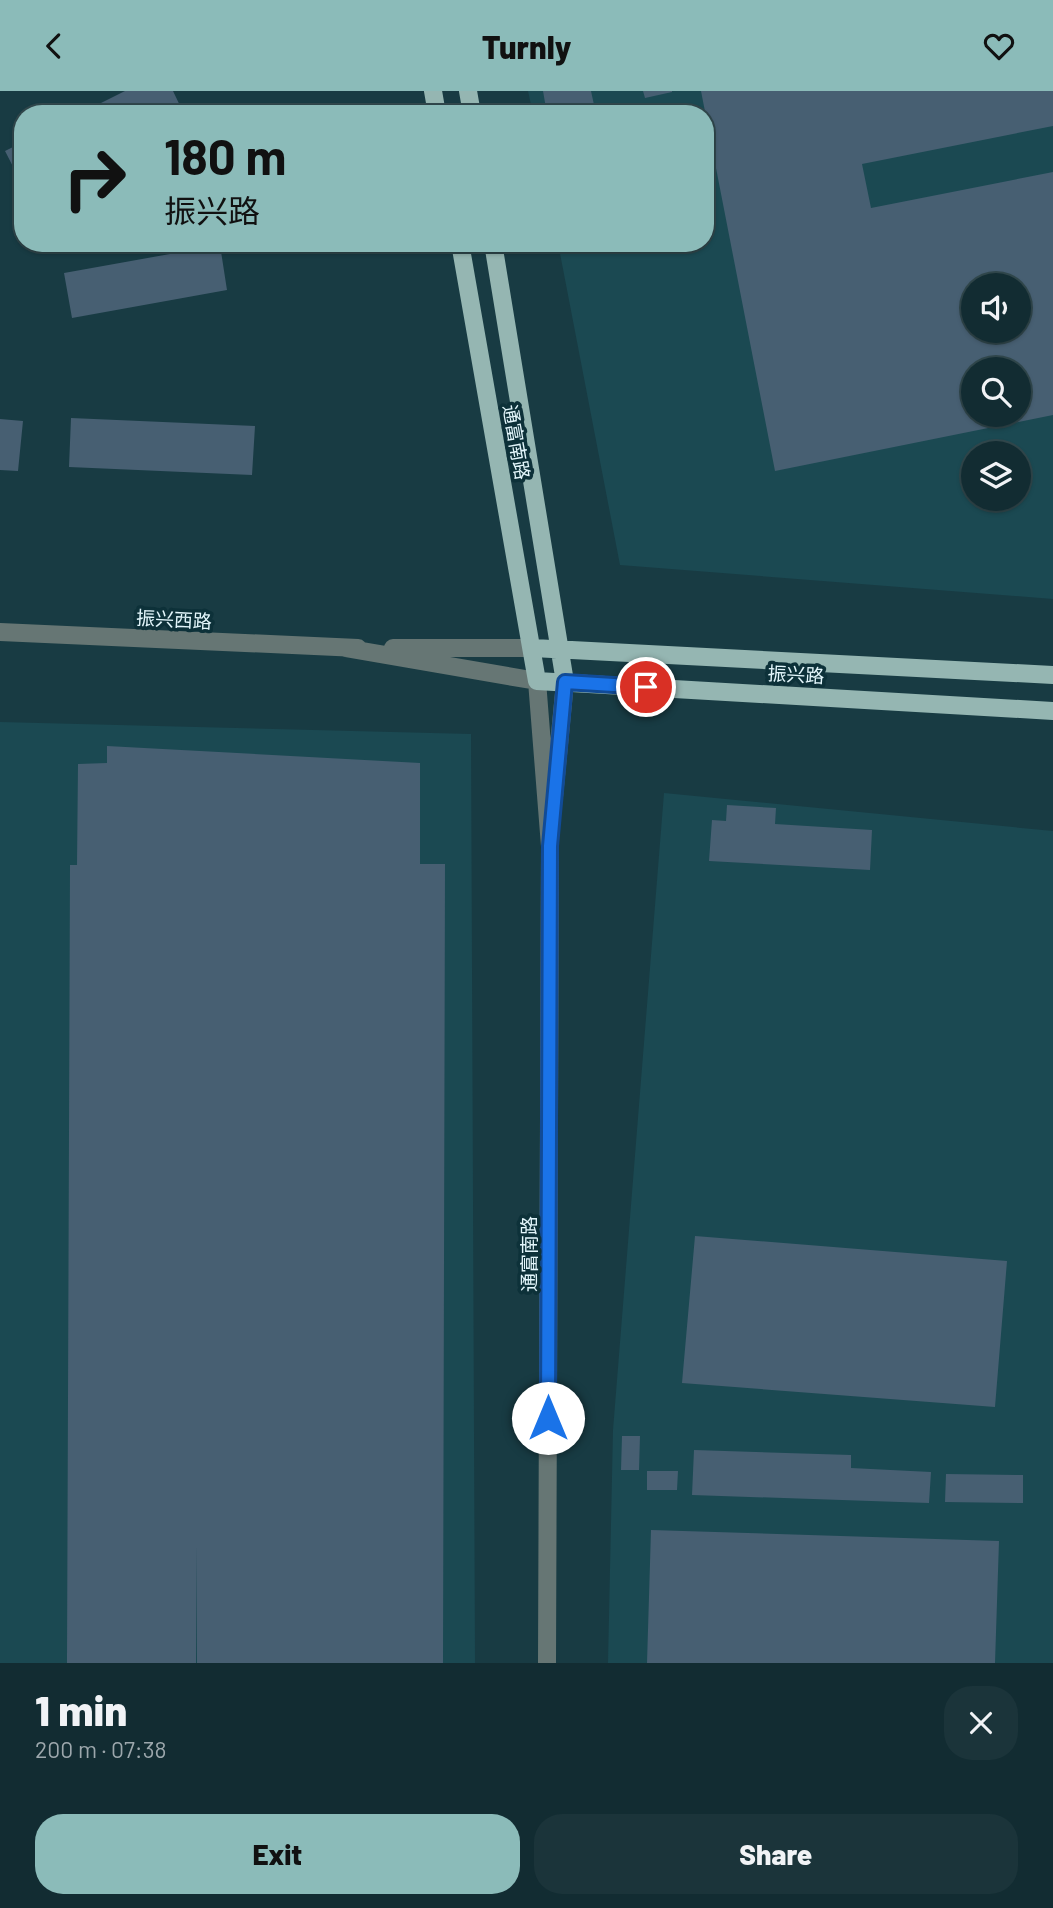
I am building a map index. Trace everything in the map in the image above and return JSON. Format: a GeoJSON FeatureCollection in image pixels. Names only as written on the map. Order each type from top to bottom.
{"type":"FeatureCollection","features":[{"type":"Feature","properties":{"kind":"main road","name":"通富南路"},"geometry":{"type":"LineString","coordinates":[[462,252],[537,681]]}},
{"type":"Feature","properties":{"kind":"main road","name":"通富南路"},"geometry":{"type":"LineString","coordinates":[[494,252],[565,682]]}},
{"type":"Feature","properties":{"kind":"main road","name":"振兴路"},"geometry":{"type":"LineString","coordinates":[[533,648],[558,647],[1053,675]]}},
{"type":"Feature","properties":{"kind":"main road","name":"振兴路"},"geometry":{"type":"LineString","coordinates":[[537,681],[1053,711]]}},
{"type":"Feature","properties":{"kind":"street","name":"振兴西路"},"geometry":{"type":"LineString","coordinates":[[0,632],[345,648],[533,648]]}},
{"type":"Feature","properties":{"kind":"street","name":"振兴西路"},"geometry":{"type":"LineString","coordinates":[[345,648],[537,681]]}},
{"type":"Feature","properties":{"kind":"street","name":"通富南路"},"geometry":{"type":"LineString","coordinates":[[537,681],[550,846],[547,1663]]}},
{"type":"Feature","properties":{"kind":"street","name":"通富南路"},"geometry":{"type":"LineString","coordinates":[[550,846],[565,682]]}},
{"type":"Feature","properties":{"kind":"shaded area"},"geometry":{"type":"Polygon","coordinates":[[[528,91],[1053,91],[1053,599],[620,565],[560,252],[714,252],[714,105],[531,105],[528,91]]]}},
{"type":"Feature","properties":{"kind":"shaded area"},"geometry":{"type":"Polygon","coordinates":[[[0,722],[471,734],[475,1663],[0,1663],[0,722]]]}},
{"type":"Feature","properties":{"kind":"shaded area"},"geometry":{"type":"Polygon","coordinates":[[[664,793],[1053,831],[1053,1663],[608,1663],[613,1430],[664,793]]]}},
{"type":"Feature","properties":{"kind":"building"},"geometry":{"type":"Polygon","coordinates":[[[125,91],[173,91],[180,105],[97,105],[125,91]]]}},
{"type":"Feature","properties":{"kind":"building"},"geometry":{"type":"Polygon","coordinates":[[[543,91],[591,91],[594,105],[545,105],[543,91]]]}},
{"type":"Feature","properties":{"kind":"building"},"geometry":{"type":"Polygon","coordinates":[[[643,91],[672,91],[672,92],[645,98],[643,91]]]}},
{"type":"Feature","properties":{"kind":"building"},"geometry":{"type":"Polygon","coordinates":[[[701,91],[1053,91],[1053,126],[862,164],[871,208],[1053,172],[1053,415],[1031,419],[1031,357],[961,357],[961,427],[993,427],[775,471],[714,158],[714,105],[704,105],[701,91]]]}},
{"type":"Feature","properties":{"kind":"building"},"geometry":{"type":"Polygon","coordinates":[[[14,146],[14,168],[5,151],[14,146]]]}},
{"type":"Feature","properties":{"kind":"building"},"geometry":{"type":"Polygon","coordinates":[[[181,252],[221,252],[227,290],[72,318],[64,273],[181,252]]]}},
{"type":"Feature","properties":{"kind":"building"},"geometry":{"type":"Polygon","coordinates":[[[71,418],[255,426],[252,475],[69,467],[71,418]]]}},
{"type":"Feature","properties":{"kind":"building"},"geometry":{"type":"Polygon","coordinates":[[[0,419],[23,421],[18,471],[0,470],[0,419]]]}},
{"type":"Feature","properties":{"kind":"building"},"geometry":{"type":"Polygon","coordinates":[[[107,746],[420,763],[420,864],[445,864],[443,1663],[197,1663],[196,1545],[196,1663],[67,1663],[70,865],[77,865],[78,764],[107,763],[107,746]]]}},
{"type":"Feature","properties":{"kind":"building"},"geometry":{"type":"Polygon","coordinates":[[[727,805],[776,808],[775,824],[872,830],[870,870],[709,861],[712,820],[726,821],[727,805]]]}},
{"type":"Feature","properties":{"kind":"building"},"geometry":{"type":"Polygon","coordinates":[[[695,1236],[1007,1261],[995,1407],[682,1383],[695,1236]]]}},
{"type":"Feature","properties":{"kind":"building"},"geometry":{"type":"Polygon","coordinates":[[[622,1436],[640,1436],[639,1470],[621,1470],[622,1436]]]}},
{"type":"Feature","properties":{"kind":"building"},"geometry":{"type":"Polygon","coordinates":[[[694,1450],[851,1455],[851,1468],[931,1472],[929,1503],[692,1495],[694,1450]]]}},
{"type":"Feature","properties":{"kind":"building"},"geometry":{"type":"Polygon","coordinates":[[[647,1471],[678,1471],[677,1490],[647,1490],[647,1471]]]}},
{"type":"Feature","properties":{"kind":"building"},"geometry":{"type":"Polygon","coordinates":[[[946,1474],[1023,1475],[1023,1503],[945,1502],[946,1474]]]}},
{"type":"Feature","properties":{"kind":"building"},"geometry":{"type":"Polygon","coordinates":[[[651,1530],[999,1541],[995,1663],[647,1663],[651,1530]]]}},
{"type":"Feature","properties":{"kind":"route"},"geometry":{"type":"LineString","coordinates":[[548,1418],[550,846],[565,682],[646,687]]}}]}
